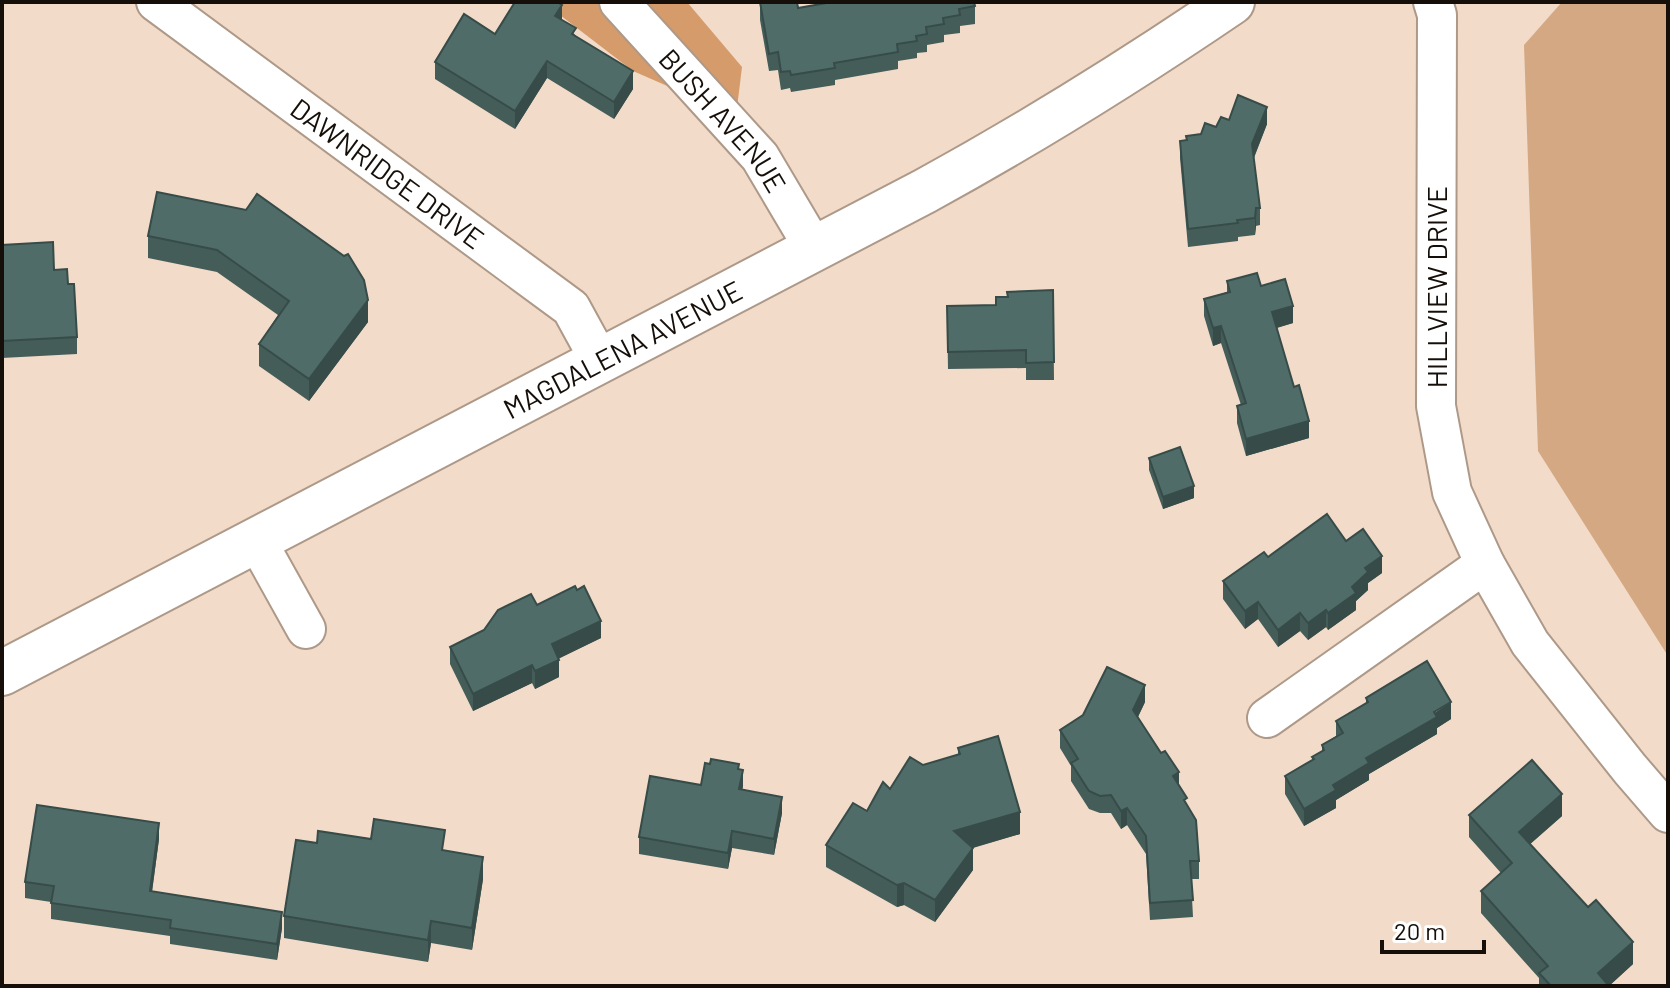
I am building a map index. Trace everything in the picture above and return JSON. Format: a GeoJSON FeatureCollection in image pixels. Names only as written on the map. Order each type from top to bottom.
{"type":"FeatureCollection","features":[{"type":"Feature","properties":{"kind":"main road","name":"MAGDALENA AVENUE"},"geometry":{"type":"LineString","coordinates":[[2,673],[815,250],[1009,145],[1130,71],[1232,2]]}},
{"type":"Feature","properties":{"kind":"street","name":"DAWNRIDGE DRIVE"},"geometry":{"type":"LineString","coordinates":[[156,2],[571,308],[600,361]]}},
{"type":"Feature","properties":{"kind":"street","name":"BUSH AVENUE"},"geometry":{"type":"LineString","coordinates":[[619,2],[760,157],[815,250]]}},
{"type":"Feature","properties":{"kind":"street","name":"HILLVIEW DRIVE"},"geometry":{"type":"LineString","coordinates":[[1433,2],[1437,15],[1436,406],[1452,492],[1485,564],[1530,643],[1668,813]]}},
{"type":"Feature","properties":{"kind":"street"},"geometry":{"type":"LineString","coordinates":[[257,541],[306,629]]}},
{"type":"Feature","properties":{"kind":"street"},"geometry":{"type":"LineString","coordinates":[[1267,718],[1485,564]]}},
{"type":"Feature","properties":{"kind":"shaded area"},"geometry":{"type":"Polygon","coordinates":[[[543,2],[687,2],[742,67],[736,116],[633,71],[543,2]]]}},
{"type":"Feature","properties":{"kind":"shaded area"},"geometry":{"type":"Polygon","coordinates":[[[1562,2],[1668,2],[1668,656],[1538,451],[1524,45],[1562,2]]]}},
{"type":"Feature","properties":{"kind":"building"},"geometry":{"type":"Polygon","coordinates":[[[515,2],[557,2],[562,5],[555,16],[576,28],[572,34],[633,71],[614,102],[547,61],[515,111],[435,62],[464,14],[495,34],[515,2]]]}},
{"type":"Feature","properties":{"kind":"building"},"geometry":{"type":"Polygon","coordinates":[[[760,2],[797,2],[798,8],[832,2],[974,2],[975,6],[959,9],[960,15],[943,18],[944,24],[926,27],[927,34],[916,36],[917,41],[897,44],[898,52],[834,63],[835,68],[791,75],[790,71],[781,72],[778,52],[769,54],[760,2]]]}},
{"type":"Feature","properties":{"kind":"building"},"geometry":{"type":"Polygon","coordinates":[[[1238,95],[1267,107],[1252,144],[1260,208],[1256,208],[1255,218],[1237,220],[1238,223],[1188,229],[1180,141],[1187,140],[1186,136],[1201,134],[1205,123],[1216,127],[1221,117],[1229,120],[1238,95]]]}},
{"type":"Feature","properties":{"kind":"building"},"geometry":{"type":"Polygon","coordinates":[[[157,192],[246,210],[257,194],[344,256],[348,254],[364,280],[368,300],[309,379],[259,344],[289,301],[217,250],[148,236],[157,192]]]}},
{"type":"Feature","properties":{"kind":"building"},"geometry":{"type":"Polygon","coordinates":[[[53,242],[54,270],[67,269],[68,284],[74,284],[77,337],[2,341],[2,245],[53,242]]]}},
{"type":"Feature","properties":{"kind":"building"},"geometry":{"type":"Polygon","coordinates":[[[1257,273],[1261,286],[1285,279],[1293,306],[1272,312],[1294,387],[1299,385],[1309,421],[1246,439],[1237,406],[1246,403],[1221,326],[1213,328],[1204,299],[1230,292],[1227,281],[1257,273]]]}},
{"type":"Feature","properties":{"kind":"building"},"geometry":{"type":"Polygon","coordinates":[[[1053,290],[1054,362],[1026,363],[1026,350],[948,352],[947,306],[996,305],[996,297],[1008,297],[1007,292],[1053,290]]]}},
{"type":"Feature","properties":{"kind":"building"},"geometry":{"type":"Polygon","coordinates":[[[1180,447],[1194,486],[1163,497],[1149,458],[1180,447]]]}},
{"type":"Feature","properties":{"kind":"building"},"geometry":{"type":"Polygon","coordinates":[[[1327,514],[1346,541],[1363,529],[1382,556],[1365,568],[1368,572],[1352,587],[1356,593],[1308,623],[1300,613],[1278,630],[1258,602],[1245,611],[1223,581],[1264,552],[1268,557],[1327,514]]]}},
{"type":"Feature","properties":{"kind":"building"},"geometry":{"type":"Polygon","coordinates":[[[575,586],[577,590],[584,586],[601,621],[552,644],[559,660],[535,671],[532,665],[473,694],[450,647],[484,630],[498,610],[531,594],[537,605],[575,586]]]}},
{"type":"Feature","properties":{"kind":"building"},"geometry":{"type":"Polygon","coordinates":[[[1427,661],[1451,702],[1434,712],[1437,717],[1366,758],[1369,763],[1333,785],[1336,790],[1304,809],[1285,776],[1314,759],[1312,757],[1324,750],[1322,745],[1343,733],[1336,721],[1368,702],[1366,698],[1427,661]]]}},
{"type":"Feature","properties":{"kind":"building"},"geometry":{"type":"Polygon","coordinates":[[[1107,667],[1145,685],[1133,710],[1161,753],[1165,751],[1179,772],[1173,776],[1196,820],[1199,861],[1190,861],[1193,900],[1150,903],[1146,836],[1127,808],[1121,811],[1111,795],[1100,796],[1089,791],[1071,763],[1078,759],[1060,730],[1083,715],[1107,667]]]}},
{"type":"Feature","properties":{"kind":"building"},"geometry":{"type":"Polygon","coordinates":[[[998,736],[1020,812],[954,831],[973,848],[935,900],[904,883],[897,885],[826,845],[853,803],[867,811],[883,782],[890,789],[910,757],[923,765],[960,754],[958,748],[998,736]]]}},
{"type":"Feature","properties":{"kind":"building"},"geometry":{"type":"Polygon","coordinates":[[[711,759],[739,764],[738,769],[743,770],[739,789],[782,797],[774,839],[732,831],[728,853],[639,837],[650,776],[701,785],[705,763],[710,764],[711,759]]]}},
{"type":"Feature","properties":{"kind":"building"},"geometry":{"type":"Polygon","coordinates":[[[1532,760],[1562,794],[1519,832],[1588,907],[1596,900],[1633,942],[1598,973],[1609,986],[1551,986],[1539,973],[1548,966],[1481,891],[1512,863],[1469,815],[1532,760]]]}},
{"type":"Feature","properties":{"kind":"building"},"geometry":{"type":"Polygon","coordinates":[[[37,805],[159,823],[150,891],[282,912],[277,944],[170,928],[171,920],[51,903],[54,886],[25,882],[37,805]]]}},
{"type":"Feature","properties":{"kind":"building"},"geometry":{"type":"Polygon","coordinates":[[[374,819],[445,830],[442,850],[483,857],[472,928],[431,921],[428,940],[284,916],[296,840],[317,843],[318,831],[371,839],[374,819]]]}}]}
